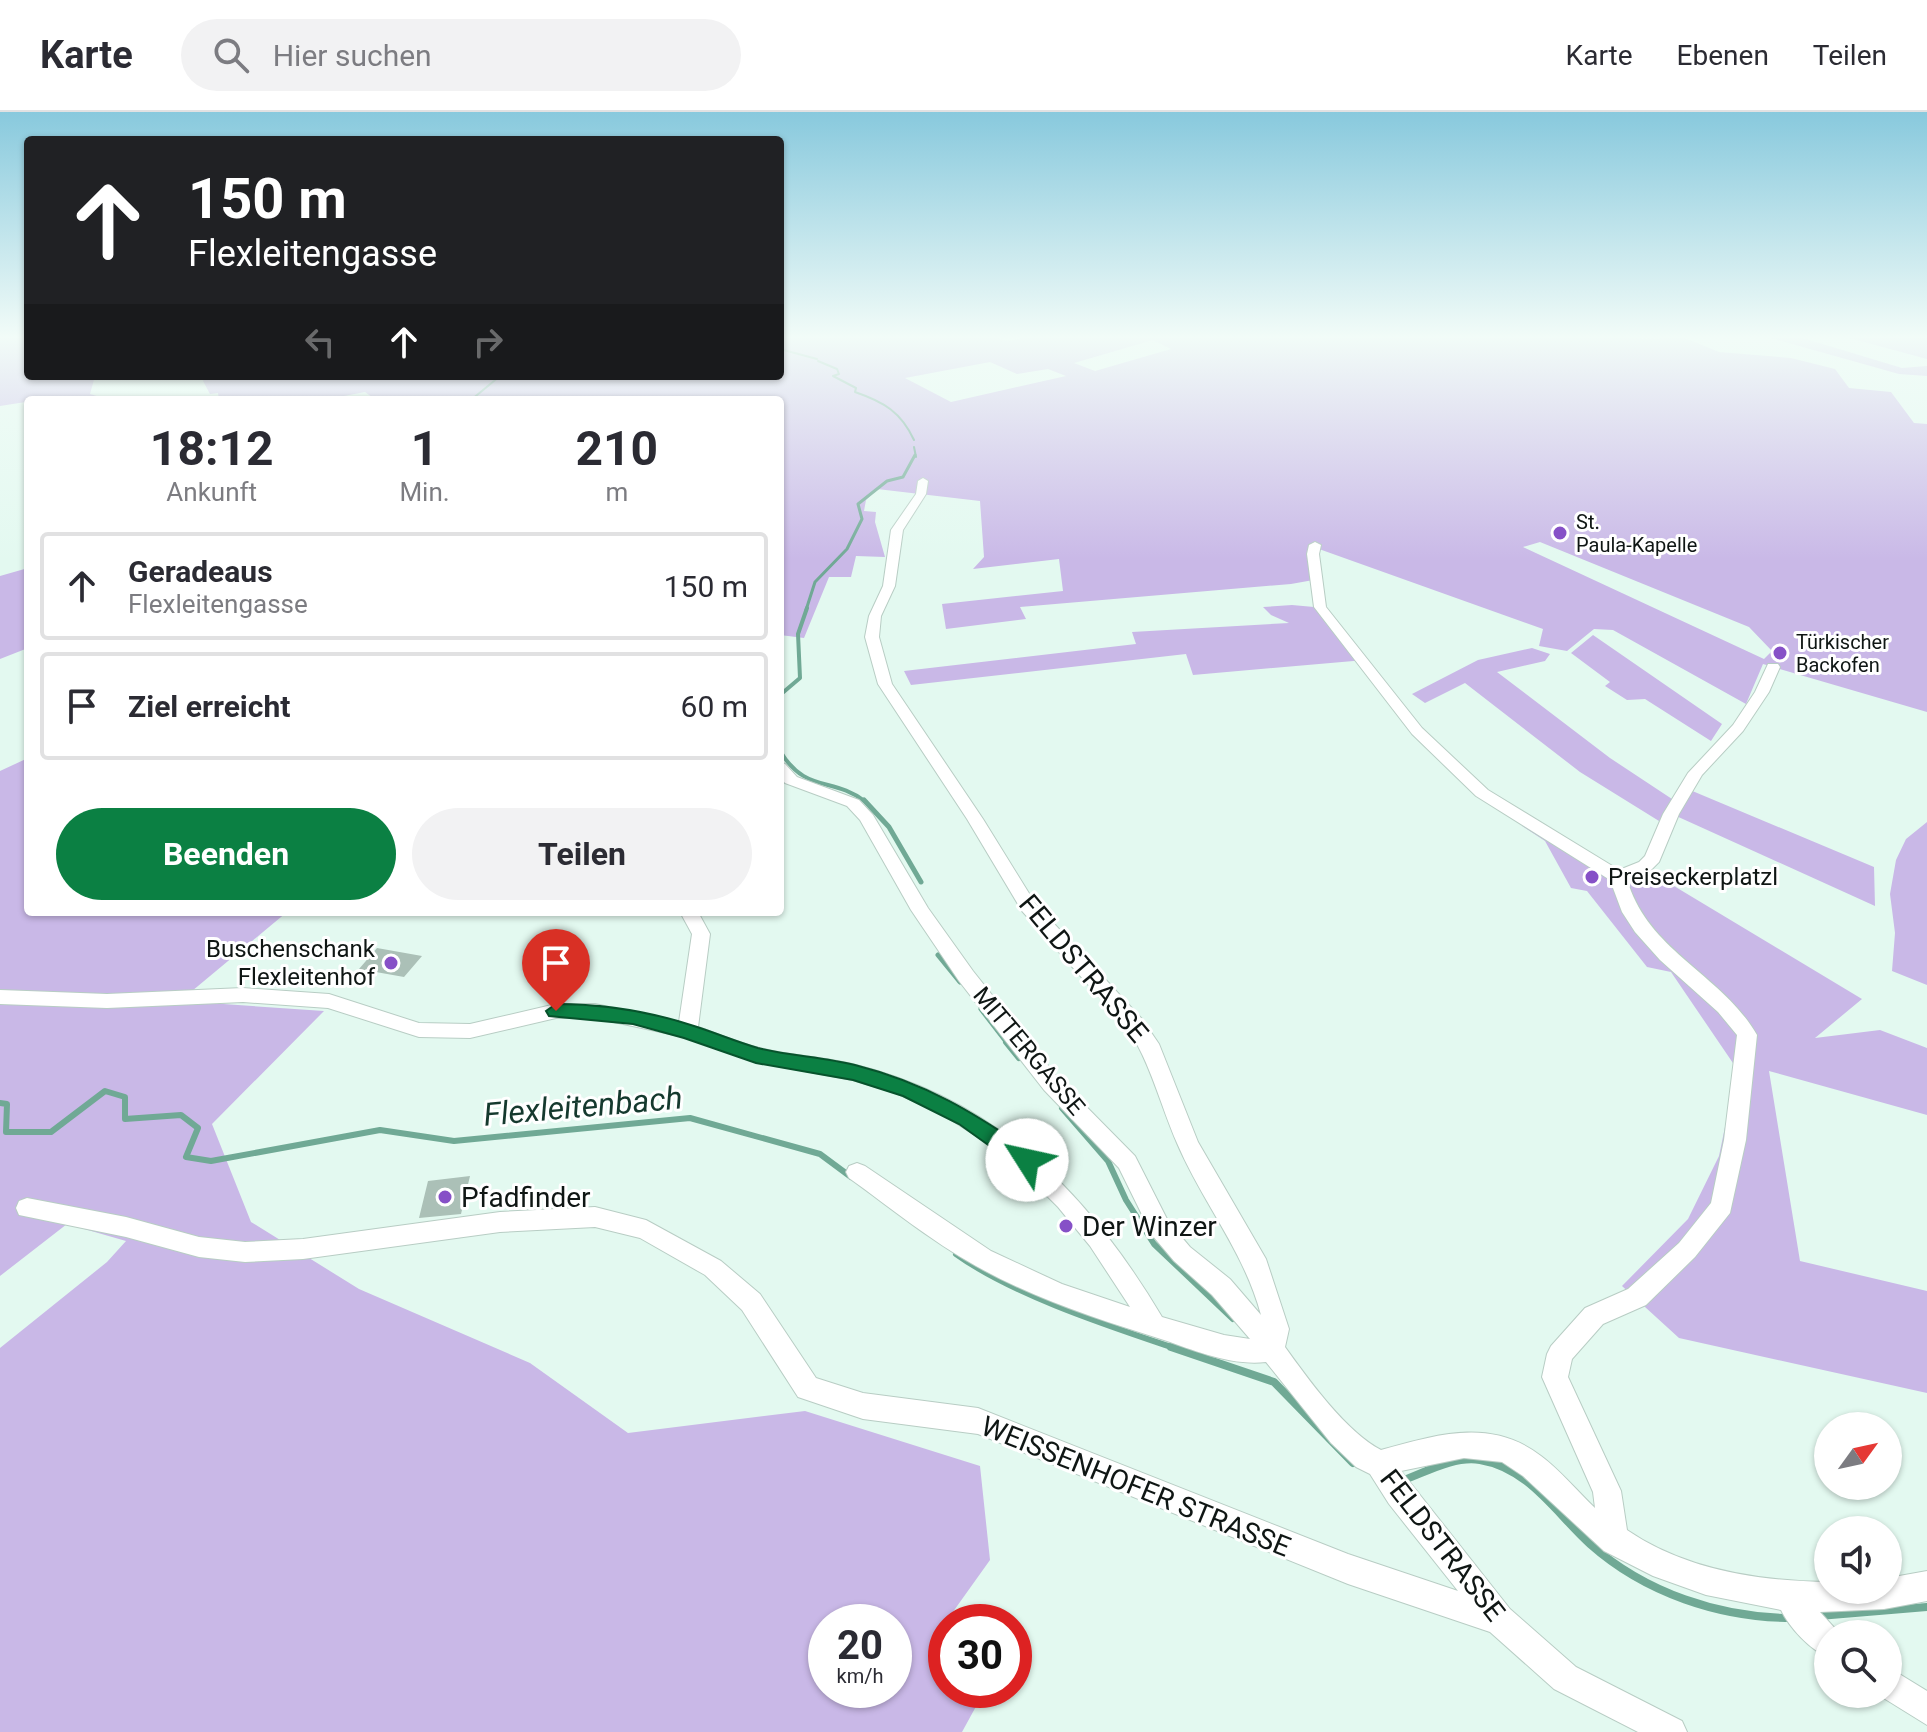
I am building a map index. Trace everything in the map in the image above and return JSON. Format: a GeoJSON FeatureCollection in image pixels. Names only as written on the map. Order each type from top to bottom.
{"type":"FeatureCollection","features":[{"type":"Feature","properties":{"kind":"street","name":"FELDSTRASSE"},"geometry":{"type":"LineString","coordinates":[[923,481],[921,494],[897,530],[889,586],[875,616],[872,637],[885,684],[975,819],[1028,907],[1135,1024],[1152,1049],[1188,1144],[1254,1259],[1277,1329],[1272,1349],[1340,1434],[1366,1457],[1380,1464],[1396,1489],[1499,1620],[1565,1678],[1671,1732]]}},
{"type":"Feature","properties":{"kind":"street"},"geometry":{"type":"LineString","coordinates":[[1315,545],[1313,554],[1320,607],[1417,731],[1482,793],[1618,877],[1621,895],[1634,920],[1661,951],[1730,1012],[1747,1035],[1735,1140],[1722,1206],[1687,1250],[1637,1297],[1594,1316],[1560,1354],[1555,1377],[1607,1491],[1614,1541]]}},
{"type":"Feature","properties":{"kind":"street"},"geometry":{"type":"LineString","coordinates":[[1618,877],[1645,866],[1653,858],[1671,814],[1696,773],[1738,728],[1762,692],[1773,667]]}},
{"type":"Feature","properties":{"kind":"street","name":"MITTERGASSE"},"geometry":{"type":"LineString","coordinates":[[784,772],[791,780],[853,803],[867,818],[920,910],[966,976],[1051,1084],[1127,1162],[1160,1228],[1182,1254],[1221,1287],[1272,1349]]}},
{"type":"Feature","properties":{"kind":"street"},"geometry":{"type":"LineString","coordinates":[[688,1031],[701,934],[691,916]]}},
{"type":"Feature","properties":{"kind":"street"},"geometry":{"type":"LineString","coordinates":[[0,997],[107,1001],[243,995],[329,1001],[419,1030],[470,1031],[556,1011],[595,1011],[688,1031],[756,1055],[853,1072],[911,1091],[966,1118],[1027,1160],[1077,1208],[1135,1291],[1154,1326]]}},
{"type":"Feature","properties":{"kind":"street"},"geometry":{"type":"LineString","coordinates":[[857,1172],[994,1264],[1021,1278],[1154,1326],[1228,1348],[1272,1349]]}},
{"type":"Feature","properties":{"kind":"street","name":"WEISSENHOFER STRASSE"},"geometry":{"type":"LineString","coordinates":[[27,1208],[126,1227],[199,1247],[245,1252],[303,1249],[500,1222],[595,1217],[646,1230],[713,1268],[751,1302],[807,1388],[863,1406],[978,1421],[1306,1553],[1499,1620]]}},
{"type":"Feature","properties":{"kind":"street"},"geometry":{"type":"LineString","coordinates":[[1380,1464],[1463,1444],[1495,1446],[1523,1459],[1614,1541],[1645,1559],[1807,1619],[1927,1586]]}},
{"type":"Feature","properties":{"kind":"street"},"geometry":{"type":"LineString","coordinates":[[1902,1692],[1927,1709]]}},
{"type":"Feature","properties":{"kind":"shaded area"},"geometry":{"type":"Polygon","coordinates":[[[784,412],[1906,412],[1914,423],[1927,424],[1927,712],[1763,664],[1746,704],[1613,630],[1594,629],[1567,651],[1539,646],[1543,629],[1319,549],[1319,579],[1020,607],[1026,619],[946,629],[942,604],[1063,591],[1059,559],[973,569],[984,557],[980,501],[877,489],[866,500],[864,511],[876,512],[875,522],[885,557],[856,556],[851,577],[829,577],[804,638],[784,636],[784,412]],[[1540,542],[1523,547],[1764,659],[1772,651],[1749,627],[1540,542]]]}},
{"type":"Feature","properties":{"kind":"shaded area"},"geometry":{"type":"Polygon","coordinates":[[[24,569],[24,650],[0,659],[0,576],[24,569]]]}},
{"type":"Feature","properties":{"kind":"shaded area"},"geometry":{"type":"Polygon","coordinates":[[[1263,607],[1314,607],[1365,660],[1193,675],[1186,654],[911,685],[904,671],[1136,644],[1132,632],[1289,623],[1271,615],[1263,607]]]}},
{"type":"Feature","properties":{"kind":"shaded area"},"geometry":{"type":"Polygon","coordinates":[[[1593,635],[1722,724],[1711,741],[1645,699],[1627,700],[1605,686],[1610,682],[1571,653],[1593,635]]]}},
{"type":"Feature","properties":{"kind":"shaded area"},"geometry":{"type":"Polygon","coordinates":[[[1532,648],[1550,654],[1545,661],[1497,672],[1610,758],[1672,799],[1659,821],[1580,772],[1465,683],[1425,703],[1412,694],[1478,660],[1532,648]]]}},
{"type":"Feature","properties":{"kind":"shaded area"},"geometry":{"type":"Polygon","coordinates":[[[24,760],[24,916],[282,916],[180,1001],[324,1011],[212,1124],[251,1222],[359,1289],[530,1363],[628,1433],[805,1411],[980,1466],[990,1560],[959,1604],[928,1604],[928,1708],[975,1708],[962,1732],[0,1732],[0,1348],[107,1262],[126,1241],[67,1224],[0,1276],[0,771],[24,760]]]}},
{"type":"Feature","properties":{"kind":"shaded area"},"geometry":{"type":"Polygon","coordinates":[[[1690,790],[1874,867],[1875,906],[1674,815],[1690,790]]]}},
{"type":"Feature","properties":{"kind":"shaded area"},"geometry":{"type":"Polygon","coordinates":[[[1927,822],[1927,985],[1892,971],[1895,933],[1890,894],[1896,860],[1906,839],[1927,822]]]}},
{"type":"Feature","properties":{"kind":"shaded area"},"geometry":{"type":"Polygon","coordinates":[[[1522,826],[1538,829],[1609,876],[1629,920],[1637,914],[1626,881],[1642,873],[1654,874],[1862,999],[1815,1038],[1880,1030],[1927,1048],[1927,1115],[1769,1071],[1800,1261],[1927,1291],[1927,1393],[1679,1338],[1622,1286],[1688,1219],[1719,1156],[1737,1069],[1671,972],[1647,967],[1587,891],[1571,888],[1545,841],[1522,826]]]}},
{"type":"Feature","properties":{"kind":"building","name":"Buschenschank Flexleitenhof"},"geometry":{"type":"Polygon","coordinates":[[[377,948],[422,956],[404,977],[359,969],[377,948]]]}},
{"type":"Feature","properties":{"kind":"building","name":"Pfadfinder"},"geometry":{"type":"Polygon","coordinates":[[[470,1176],[461,1214],[419,1218],[428,1181],[470,1176]]]}},
{"type":"Feature","properties":{"kind":"waterway"},"geometry":{"type":"LineString","coordinates":[[893,412],[914,440]]}},
{"type":"Feature","properties":{"kind":"waterway"},"geometry":{"type":"LineString","coordinates":[[914,447],[916,457]]}},
{"type":"Feature","properties":{"kind":"waterway"},"geometry":{"type":"LineString","coordinates":[[806,610],[815,582],[847,549],[862,519],[858,504],[887,481],[903,477],[915,455]]}},
{"type":"Feature","properties":{"kind":"waterway"},"geometry":{"type":"LineString","coordinates":[[784,692],[800,678],[798,634],[807,608]]}},
{"type":"Feature","properties":{"kind":"waterway"},"geometry":{"type":"LineString","coordinates":[[784,756],[810,779],[842,789],[866,802]]}},
{"type":"Feature","properties":{"kind":"waterway"},"geometry":{"type":"LineString","coordinates":[[866,802],[889,827],[921,882]]}},
{"type":"Feature","properties":{"kind":"waterway"},"geometry":{"type":"LineString","coordinates":[[938,955],[960,982]]}},
{"type":"Feature","properties":{"kind":"waterway"},"geometry":{"type":"LineString","coordinates":[[981,1009],[1008,1044]]}},
{"type":"Feature","properties":{"kind":"waterway"},"geometry":{"type":"LineString","coordinates":[[1006,1042],[1019,1058]]}},
{"type":"Feature","properties":{"kind":"waterway","name":"Flexleitenbach"},"geometry":{"type":"LineString","coordinates":[[0,1103],[7,1104],[6,1132],[51,1132],[105,1091],[125,1097],[125,1119],[181,1115],[198,1128],[186,1157],[211,1161],[380,1130],[454,1141],[690,1118],[820,1154],[851,1177]]}},
{"type":"Feature","properties":{"kind":"waterway"},"geometry":{"type":"LineString","coordinates":[[1062,1108],[1108,1161],[1126,1200],[1154,1244],[1233,1319]]}},
{"type":"Feature","properties":{"kind":"waterway","name":"Flexleitenbach"},"geometry":{"type":"LineString","coordinates":[[956,1254],[1033,1296],[1177,1349]]}},
{"type":"Feature","properties":{"kind":"waterway","name":"Flexleitenbach"},"geometry":{"type":"LineString","coordinates":[[1171,1347],[1274,1382],[1353,1463]]}},
{"type":"Feature","properties":{"kind":"waterway"},"geometry":{"type":"LineString","coordinates":[[1404,1480],[1461,1460],[1480,1460],[1497,1465],[1513,1472],[1541,1493],[1590,1544],[1612,1561],[1659,1589],[1711,1608],[1793,1618]]}},
{"type":"Feature","properties":{"kind":"waterway"},"geometry":{"type":"LineString","coordinates":[[1819,1616],[1927,1607]]}},
{"type":"Feature","properties":{"kind":"place","name":"St. Paula-Kapelle"},"geometry":{"type":"Point","coordinates":[1560,533]}},
{"type":"Feature","properties":{"kind":"place","name":"Türkischer Backofen"},"geometry":{"type":"Point","coordinates":[1780,653]}},
{"type":"Feature","properties":{"kind":"place","name":"Preiseckerplatzl"},"geometry":{"type":"Point","coordinates":[1592,877]}},
{"type":"Feature","properties":{"kind":"place","name":"Buschenschank Flexleitenhof"},"geometry":{"type":"Point","coordinates":[391,963]}},
{"type":"Feature","properties":{"kind":"place","name":"Pfadfinder"},"geometry":{"type":"Point","coordinates":[445,1197]}},
{"type":"Feature","properties":{"kind":"place","name":"Der Winzer"},"geometry":{"type":"Point","coordinates":[1066,1226]}},
{"type":"Feature","properties":{"kind":"route"},"geometry":{"type":"LineString","coordinates":[[556,1011],[595,1011],[633,1017],[688,1031],[756,1055],[853,1072],[911,1091],[966,1118],[1027,1160]]}}]}
